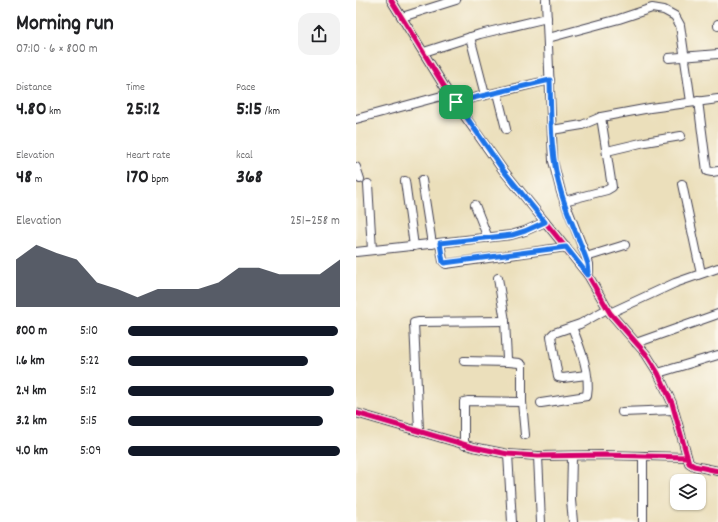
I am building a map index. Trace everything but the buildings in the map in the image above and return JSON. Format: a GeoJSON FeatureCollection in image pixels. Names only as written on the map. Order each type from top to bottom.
{"type":"FeatureCollection","features":[{"type":"Feature","properties":{"kind":"street"},"geometry":{"type":"LineString","coordinates":[[391,0],[449,94],[503,170],[588,275],[608,311],[618,324],[636,342],[658,373],[674,410],[689,462],[694,466],[718,471]]}},
{"type":"Feature","properties":{"kind":"street"},"geometry":{"type":"LineString","coordinates":[[402,17],[456,0]]}},
{"type":"Feature","properties":{"kind":"street"},"geometry":{"type":"LineString","coordinates":[[546,0],[554,161],[564,201],[589,268],[588,275]]}},
{"type":"Feature","properties":{"kind":"street"},"geometry":{"type":"LineString","coordinates":[[548,38],[647,10],[659,8],[675,16],[681,30],[684,56],[707,171],[718,171]]}},
{"type":"Feature","properties":{"kind":"street"},"geometry":{"type":"LineString","coordinates":[[424,52],[470,37],[548,18]]}},
{"type":"Feature","properties":{"kind":"street"},"geometry":{"type":"LineString","coordinates":[[470,37],[485,95]]}},
{"type":"Feature","properties":{"kind":"street"},"geometry":{"type":"LineString","coordinates":[[669,58],[718,54]]}},
{"type":"Feature","properties":{"kind":"street"},"geometry":{"type":"LineString","coordinates":[[456,102],[550,80]]}},
{"type":"Feature","properties":{"kind":"street"},"geometry":{"type":"LineString","coordinates":[[497,93],[506,129]]}},
{"type":"Feature","properties":{"kind":"street"},"geometry":{"type":"LineString","coordinates":[[356,119],[449,94]]}},
{"type":"Feature","properties":{"kind":"street"},"geometry":{"type":"LineString","coordinates":[[552,130],[582,125],[601,117],[694,101],[718,99]]}},
{"type":"Feature","properties":{"kind":"street"},"geometry":{"type":"LineString","coordinates":[[564,201],[611,189],[612,184],[601,117]]}},
{"type":"Feature","properties":{"kind":"street"},"geometry":{"type":"LineString","coordinates":[[607,150],[681,136]]}},
{"type":"Feature","properties":{"kind":"street"},"geometry":{"type":"LineString","coordinates":[[356,167],[360,179]]}},
{"type":"Feature","properties":{"kind":"street"},"geometry":{"type":"LineString","coordinates":[[422,180],[436,243],[443,262],[446,264],[566,247]]}},
{"type":"Feature","properties":{"kind":"street"},"geometry":{"type":"LineString","coordinates":[[405,181],[414,246]]}},
{"type":"Feature","properties":{"kind":"street"},"geometry":{"type":"LineString","coordinates":[[368,184],[372,250]]}},
{"type":"Feature","properties":{"kind":"street"},"geometry":{"type":"LineString","coordinates":[[682,184],[690,216],[701,274]]}},
{"type":"Feature","properties":{"kind":"street"},"geometry":{"type":"LineString","coordinates":[[475,205],[488,238]]}},
{"type":"Feature","properties":{"kind":"street"},"geometry":{"type":"LineString","coordinates":[[356,252],[488,238],[518,233],[545,222]]}},
{"type":"Feature","properties":{"kind":"street"},"geometry":{"type":"LineString","coordinates":[[586,258],[624,245]]}},
{"type":"Feature","properties":{"kind":"street"},"geometry":{"type":"LineString","coordinates":[[586,375],[563,378],[558,376],[551,336],[554,333],[572,327],[675,283],[718,268]]}},
{"type":"Feature","properties":{"kind":"street"},"geometry":{"type":"LineString","coordinates":[[498,278],[505,321],[507,359],[509,362]]}},
{"type":"Feature","properties":{"kind":"street"},"geometry":{"type":"LineString","coordinates":[[636,342],[718,314]]}},
{"type":"Feature","properties":{"kind":"street"},"geometry":{"type":"LineString","coordinates":[[419,431],[414,323],[505,321]]}},
{"type":"Feature","properties":{"kind":"street"},"geometry":{"type":"LineString","coordinates":[[542,403],[587,396],[586,375],[581,349],[572,327]]}},
{"type":"Feature","properties":{"kind":"street"},"geometry":{"type":"LineString","coordinates":[[658,373],[718,354]]}},
{"type":"Feature","properties":{"kind":"street"},"geometry":{"type":"LineString","coordinates":[[464,361],[509,362],[519,363],[522,365],[522,402],[525,435]]}},
{"type":"Feature","properties":{"kind":"street"},"geometry":{"type":"LineString","coordinates":[[464,445],[464,402],[522,402]]}},
{"type":"Feature","properties":{"kind":"street"},"geometry":{"type":"LineString","coordinates":[[622,412],[674,410]]}},
{"type":"Feature","properties":{"kind":"street"},"geometry":{"type":"LineString","coordinates":[[356,413],[464,445],[508,454],[572,457],[687,457]]}},
{"type":"Feature","properties":{"kind":"street"},"geometry":{"type":"LineString","coordinates":[[508,454],[512,522]]}},
{"type":"Feature","properties":{"kind":"street"},"geometry":{"type":"LineString","coordinates":[[538,456],[541,522]]}},
{"type":"Feature","properties":{"kind":"street"},"geometry":{"type":"LineString","coordinates":[[643,456],[643,522]]}},
{"type":"Feature","properties":{"kind":"street"},"geometry":{"type":"LineString","coordinates":[[572,457],[571,500],[573,522]]}},
{"type":"Feature","properties":{"kind":"cycle path"},"geometry":{"type":"LineString","coordinates":[[391,0],[449,94],[503,170],[588,275],[610,313],[646,354],[658,373],[672,403],[689,463],[694,466],[718,471]]}},
{"type":"Feature","properties":{"kind":"cycle path"},"geometry":{"type":"LineString","coordinates":[[356,413],[473,447],[508,454],[538,456],[603,455],[687,457]]}},
{"type":"Feature","properties":{"kind":"route"},"geometry":{"type":"LineString","coordinates":[[550,80],[555,171],[560,192],[588,264],[588,275],[566,247],[446,264],[443,263],[440,243],[512,235],[545,222],[515,187],[456,102],[550,80]]}}]}
